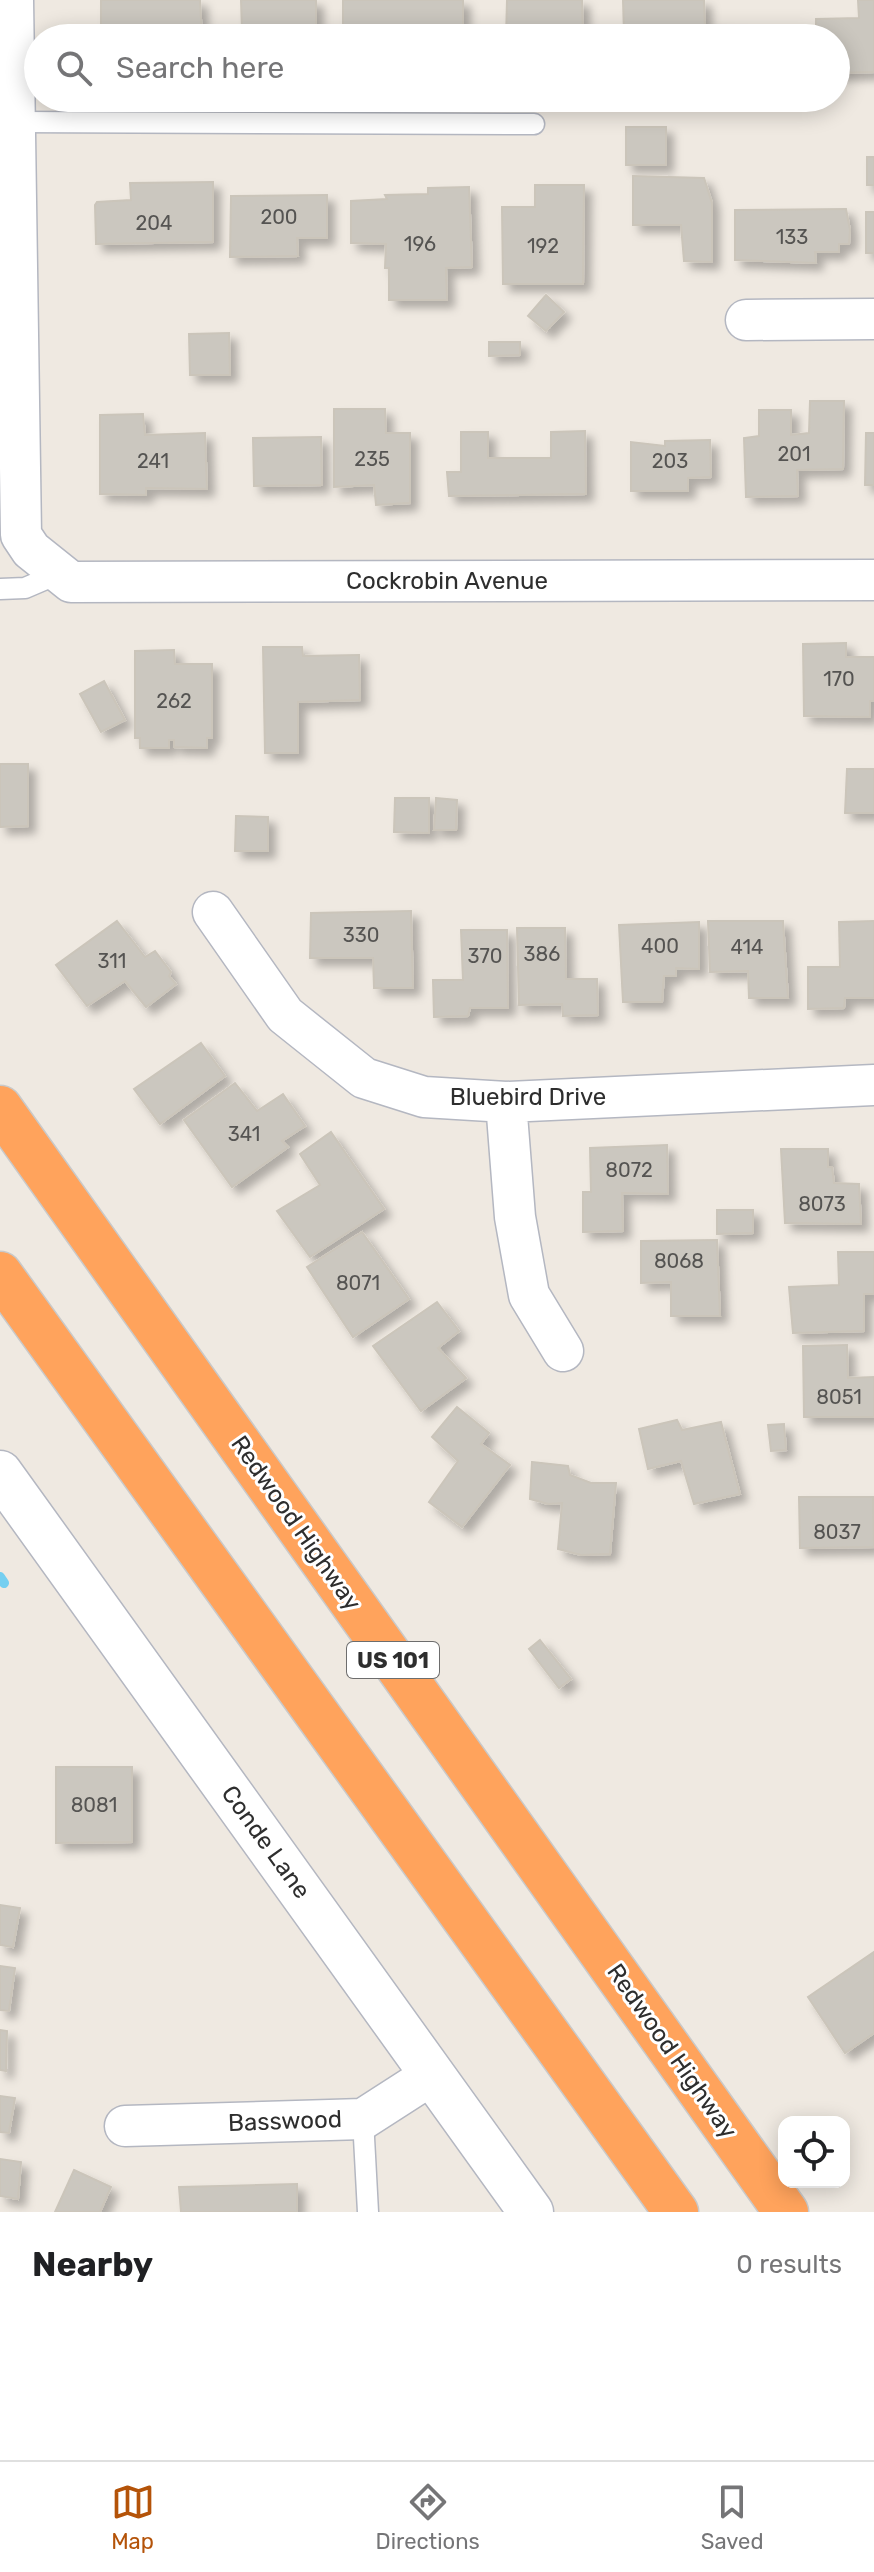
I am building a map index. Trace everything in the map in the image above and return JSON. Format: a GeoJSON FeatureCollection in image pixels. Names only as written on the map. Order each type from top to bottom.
{"type":"FeatureCollection","features":[{"type":"Feature","properties":{"kind":"highway","name":"Redwood Highway"},"geometry":{"type":"LineString","coordinates":[[0,1108],[786,2212]]}},
{"type":"Feature","properties":{"kind":"highway"},"geometry":{"type":"LineString","coordinates":[[0,1274],[676,2212]]}},
{"type":"Feature","properties":{"kind":"street"},"geometry":{"type":"LineString","coordinates":[[9,15],[14,122],[19,505],[21,535],[45,562]]}},
{"type":"Feature","properties":{"kind":"street"},"geometry":{"type":"LineString","coordinates":[[746,320],[874,319]]}},
{"type":"Feature","properties":{"kind":"street","name":"Cockrobin Avenue"},"geometry":{"type":"LineString","coordinates":[[45,562],[71,582],[874,580]]}},
{"type":"Feature","properties":{"kind":"street","name":"Bluebird Drive"},"geometry":{"type":"LineString","coordinates":[[213,912],[285,1015],[364,1078],[424,1097],[506,1102],[874,1085]]}},
{"type":"Feature","properties":{"kind":"street"},"geometry":{"type":"LineString","coordinates":[[506,1102],[515,1217],[529,1295],[563,1351]]}},
{"type":"Feature","properties":{"kind":"street","name":"Conde Lane"},"geometry":{"type":"LineString","coordinates":[[0,1473],[531,2212]]}},
{"type":"Feature","properties":{"kind":"street","name":"Basswood"},"geometry":{"type":"LineString","coordinates":[[125,2126],[363,2119],[433,2074]]}},
{"type":"Feature","properties":{"kind":"lane"},"geometry":{"type":"LineString","coordinates":[[14,122],[534,124]]}},
{"type":"Feature","properties":{"kind":"lane"},"geometry":{"type":"LineString","coordinates":[[0,589],[25,588],[45,562]]}},
{"type":"Feature","properties":{"kind":"lane"},"geometry":{"type":"LineString","coordinates":[[363,2119],[368,2212]]}},
{"type":"Feature","properties":{"kind":"building"},"geometry":{"type":"Polygon","coordinates":[[[101,0],[200,0],[201,24],[101,24],[101,0]]]}},
{"type":"Feature","properties":{"kind":"building"},"geometry":{"type":"Polygon","coordinates":[[[241,0],[316,0],[316,24],[242,24],[241,0]]]}},
{"type":"Feature","properties":{"kind":"building"},"geometry":{"type":"Polygon","coordinates":[[[343,0],[463,0],[463,24],[343,24],[343,0]]]}},
{"type":"Feature","properties":{"kind":"building"},"geometry":{"type":"Polygon","coordinates":[[[507,0],[582,0],[583,24],[506,24],[507,0]]]}},
{"type":"Feature","properties":{"kind":"building"},"geometry":{"type":"Polygon","coordinates":[[[623,0],[704,0],[705,24],[624,24],[623,0]]]}},
{"type":"Feature","properties":{"kind":"building"},"geometry":{"type":"Polygon","coordinates":[[[858,0],[874,0],[874,72],[850,73],[850,24],[816,24],[816,19],[859,18],[858,0]]]}},
{"type":"Feature","properties":{"kind":"building"},"geometry":{"type":"Polygon","coordinates":[[[626,127],[666,127],[666,165],[626,165],[626,127]]]}},
{"type":"Feature","properties":{"kind":"building"},"geometry":{"type":"Polygon","coordinates":[[[867,157],[874,157],[874,185],[867,185],[867,157]]]}},
{"type":"Feature","properties":{"kind":"building"},"geometry":{"type":"Polygon","coordinates":[[[633,176],[704,178],[712,203],[712,262],[684,261],[681,225],[633,225],[633,176]]]}},
{"type":"Feature","properties":{"kind":"building"},"geometry":{"type":"Polygon","coordinates":[[[213,182],[213,242],[96,244],[95,205],[97,202],[131,200],[130,183],[213,182]]]}},
{"type":"Feature","properties":{"kind":"building"},"geometry":{"type":"Polygon","coordinates":[[[535,185],[584,185],[583,284],[503,284],[502,207],[535,207],[535,185]]]}},
{"type":"Feature","properties":{"kind":"building"},"geometry":{"type":"Polygon","coordinates":[[[469,187],[472,267],[446,268],[447,300],[389,300],[386,244],[351,243],[351,201],[387,199],[385,195],[428,194],[428,188],[469,187]]]}},
{"type":"Feature","properties":{"kind":"building"},"geometry":{"type":"Polygon","coordinates":[[[327,195],[327,238],[297,238],[298,256],[230,257],[231,196],[327,195]]]}},
{"type":"Feature","properties":{"kind":"building"},"geometry":{"type":"Polygon","coordinates":[[[846,209],[849,244],[839,244],[839,252],[815,252],[816,263],[735,260],[735,210],[846,209]]]}},
{"type":"Feature","properties":{"kind":"building"},"geometry":{"type":"Polygon","coordinates":[[[866,212],[874,212],[874,253],[866,253],[866,212]]]}},
{"type":"Feature","properties":{"kind":"building"},"geometry":{"type":"Polygon","coordinates":[[[546,295],[564,312],[546,331],[528,316],[546,295]]]}},
{"type":"Feature","properties":{"kind":"building"},"geometry":{"type":"Polygon","coordinates":[[[229,333],[230,375],[190,375],[189,334],[229,333]]]}},
{"type":"Feature","properties":{"kind":"building"},"geometry":{"type":"Polygon","coordinates":[[[489,342],[520,342],[520,355],[489,356],[489,342]]]}},
{"type":"Feature","properties":{"kind":"building"},"geometry":{"type":"Polygon","coordinates":[[[810,401],[844,401],[843,469],[797,470],[798,496],[746,497],[744,438],[759,436],[759,410],[791,410],[791,435],[809,433],[810,401]]]}},
{"type":"Feature","properties":{"kind":"building"},"geometry":{"type":"Polygon","coordinates":[[[334,409],[385,409],[386,433],[410,433],[410,503],[376,505],[374,485],[334,487],[334,409]]]}},
{"type":"Feature","properties":{"kind":"building"},"geometry":{"type":"Polygon","coordinates":[[[143,414],[145,435],[205,433],[207,489],[146,488],[146,495],[100,494],[100,415],[143,414]]]}},
{"type":"Feature","properties":{"kind":"building"},"geometry":{"type":"Polygon","coordinates":[[[585,431],[586,494],[449,496],[447,472],[461,472],[461,432],[488,432],[488,458],[551,458],[551,432],[585,431]]]}},
{"type":"Feature","properties":{"kind":"building"},"geometry":{"type":"Polygon","coordinates":[[[866,433],[874,433],[874,485],[865,485],[866,433]]]}},
{"type":"Feature","properties":{"kind":"building"},"geometry":{"type":"Polygon","coordinates":[[[321,437],[322,485],[254,486],[253,438],[321,437]]]}},
{"type":"Feature","properties":{"kind":"building"},"geometry":{"type":"Polygon","coordinates":[[[710,440],[711,477],[688,478],[688,491],[631,491],[631,442],[665,446],[665,441],[710,440]]]}},
{"type":"Feature","properties":{"kind":"building"},"geometry":{"type":"Polygon","coordinates":[[[846,643],[846,657],[874,657],[874,701],[870,701],[870,717],[804,716],[803,644],[846,643]]]}},
{"type":"Feature","properties":{"kind":"building"},"geometry":{"type":"Polygon","coordinates":[[[263,647],[302,647],[303,656],[359,655],[360,700],[298,702],[298,753],[265,753],[263,647]]]}},
{"type":"Feature","properties":{"kind":"building"},"geometry":{"type":"Polygon","coordinates":[[[174,650],[175,664],[212,664],[212,738],[207,738],[207,748],[174,747],[174,740],[169,740],[169,748],[140,748],[140,738],[135,738],[135,651],[174,650]]]}},
{"type":"Feature","properties":{"kind":"building"},"geometry":{"type":"Polygon","coordinates":[[[104,681],[125,720],[101,732],[80,694],[104,681]]]}},
{"type":"Feature","properties":{"kind":"building"},"geometry":{"type":"Polygon","coordinates":[[[0,764],[28,764],[28,826],[0,827],[0,764]]]}},
{"type":"Feature","properties":{"kind":"building"},"geometry":{"type":"Polygon","coordinates":[[[847,769],[874,769],[874,813],[845,813],[847,769]]]}},
{"type":"Feature","properties":{"kind":"building"},"geometry":{"type":"Polygon","coordinates":[[[395,798],[429,798],[429,833],[394,832],[395,798]]]}},
{"type":"Feature","properties":{"kind":"building"},"geometry":{"type":"Polygon","coordinates":[[[436,798],[457,800],[456,830],[434,830],[436,798]]]}},
{"type":"Feature","properties":{"kind":"building"},"geometry":{"type":"Polygon","coordinates":[[[236,816],[268,817],[268,851],[235,851],[236,816]]]}},
{"type":"Feature","properties":{"kind":"building"},"geometry":{"type":"Polygon","coordinates":[[[411,911],[413,988],[374,988],[373,958],[310,958],[311,913],[411,911]]]}},
{"type":"Feature","properties":{"kind":"building"},"geometry":{"type":"Polygon","coordinates":[[[117,921],[145,957],[155,951],[176,984],[146,1007],[125,981],[87,1006],[56,965],[117,921]]]}},
{"type":"Feature","properties":{"kind":"building"},"geometry":{"type":"Polygon","coordinates":[[[708,921],[783,921],[788,998],[749,998],[748,971],[710,972],[708,921]]]}},
{"type":"Feature","properties":{"kind":"building"},"geometry":{"type":"Polygon","coordinates":[[[874,921],[874,998],[845,998],[844,1008],[808,1009],[808,967],[840,967],[839,922],[874,921]]]}},
{"type":"Feature","properties":{"kind":"building"},"geometry":{"type":"Polygon","coordinates":[[[699,922],[699,969],[676,968],[676,976],[664,976],[662,1002],[623,1002],[619,925],[699,922]]]}},
{"type":"Feature","properties":{"kind":"building"},"geometry":{"type":"Polygon","coordinates":[[[517,928],[565,928],[566,979],[597,979],[598,1015],[563,1016],[562,1004],[519,1005],[517,928]]]}},
{"type":"Feature","properties":{"kind":"building"},"geometry":{"type":"Polygon","coordinates":[[[461,930],[507,930],[508,1008],[470,1008],[468,1016],[434,1017],[433,980],[463,980],[461,930]]]}},
{"type":"Feature","properties":{"kind":"building"},"geometry":{"type":"Polygon","coordinates":[[[201,1043],[225,1076],[160,1124],[134,1089],[201,1043]]]}},
{"type":"Feature","properties":{"kind":"building"},"geometry":{"type":"Polygon","coordinates":[[[235,1083],[257,1111],[283,1094],[305,1126],[282,1141],[288,1147],[232,1187],[184,1120],[235,1083]]]}},
{"type":"Feature","properties":{"kind":"building"},"geometry":{"type":"Polygon","coordinates":[[[331,1132],[384,1209],[310,1257],[277,1211],[320,1185],[300,1154],[331,1132]]]}},
{"type":"Feature","properties":{"kind":"building"},"geometry":{"type":"Polygon","coordinates":[[[667,1145],[668,1194],[622,1193],[623,1231],[583,1232],[583,1192],[591,1192],[590,1148],[667,1145]]]}},
{"type":"Feature","properties":{"kind":"building"},"geometry":{"type":"Polygon","coordinates":[[[781,1149],[828,1149],[828,1167],[832,1167],[834,1183],[859,1184],[861,1224],[785,1223],[781,1149]]]}},
{"type":"Feature","properties":{"kind":"building"},"geometry":{"type":"Polygon","coordinates":[[[717,1210],[753,1210],[753,1233],[717,1234],[717,1210]]]}},
{"type":"Feature","properties":{"kind":"building"},"geometry":{"type":"Polygon","coordinates":[[[362,1232],[409,1299],[353,1337],[307,1267],[362,1232]]]}},
{"type":"Feature","properties":{"kind":"building"},"geometry":{"type":"Polygon","coordinates":[[[717,1240],[720,1316],[671,1316],[671,1282],[641,1283],[641,1241],[717,1240]]]}},
{"type":"Feature","properties":{"kind":"building"},"geometry":{"type":"Polygon","coordinates":[[[838,1252],[874,1252],[874,1294],[864,1294],[864,1331],[793,1333],[789,1287],[839,1285],[838,1252]]]}},
{"type":"Feature","properties":{"kind":"building"},"geometry":{"type":"Polygon","coordinates":[[[437,1302],[459,1331],[438,1348],[466,1378],[421,1411],[373,1346],[437,1302]]]}},
{"type":"Feature","properties":{"kind":"building"},"geometry":{"type":"Polygon","coordinates":[[[847,1345],[848,1378],[874,1377],[874,1417],[804,1417],[803,1346],[847,1345]]]}},
{"type":"Feature","properties":{"kind":"building"},"geometry":{"type":"Polygon","coordinates":[[[457,1407],[489,1433],[481,1444],[510,1465],[462,1527],[429,1502],[458,1461],[432,1437],[457,1407]]]}},
{"type":"Feature","properties":{"kind":"building"},"geometry":{"type":"Polygon","coordinates":[[[677,1420],[682,1430],[721,1422],[740,1494],[694,1504],[681,1461],[648,1469],[639,1429],[677,1420]]]}},
{"type":"Feature","properties":{"kind":"building"},"geometry":{"type":"Polygon","coordinates":[[[784,1424],[786,1450],[771,1451],[768,1425],[784,1424]]]}},
{"type":"Feature","properties":{"kind":"building"},"geometry":{"type":"Polygon","coordinates":[[[532,1462],[568,1466],[570,1475],[591,1483],[616,1483],[610,1554],[581,1555],[558,1549],[562,1503],[548,1504],[530,1499],[532,1462]]]}},
{"type":"Feature","properties":{"kind":"building"},"geometry":{"type":"Polygon","coordinates":[[[799,1497],[873,1497],[874,1547],[800,1548],[799,1497]]]}},
{"type":"Feature","properties":{"kind":"building"},"geometry":{"type":"Polygon","coordinates":[[[540,1640],[571,1679],[559,1688],[529,1649],[540,1640]]]}},
{"type":"Feature","properties":{"kind":"building"},"geometry":{"type":"Polygon","coordinates":[[[56,1767],[132,1767],[132,1842],[56,1843],[56,1767]]]}},
{"type":"Feature","properties":{"kind":"building"},"geometry":{"type":"Polygon","coordinates":[[[0,1905],[20,1908],[13,1947],[0,1945],[0,1905]]]}},
{"type":"Feature","properties":{"kind":"building"},"geometry":{"type":"Polygon","coordinates":[[[874,1952],[874,2033],[845,2053],[808,1997],[874,1952]]]}},
{"type":"Feature","properties":{"kind":"building"},"geometry":{"type":"Polygon","coordinates":[[[0,1966],[15,1968],[9,2011],[0,2010],[0,1966]]]}},
{"type":"Feature","properties":{"kind":"building"},"geometry":{"type":"Polygon","coordinates":[[[0,2030],[7,2031],[6,2071],[0,2070],[0,2030]]]}},
{"type":"Feature","properties":{"kind":"building"},"geometry":{"type":"Polygon","coordinates":[[[0,2096],[15,2098],[9,2133],[0,2132],[0,2096]]]}},
{"type":"Feature","properties":{"kind":"building"},"geometry":{"type":"Polygon","coordinates":[[[0,2159],[21,2162],[18,2199],[0,2196],[0,2159]]]}},
{"type":"Feature","properties":{"kind":"building"},"geometry":{"type":"Polygon","coordinates":[[[74,2170],[111,2187],[100,2212],[55,2212],[74,2170]]]}},
{"type":"Feature","properties":{"kind":"building"},"geometry":{"type":"Polygon","coordinates":[[[297,2184],[297,2212],[181,2212],[179,2187],[297,2184]]]}},
{"type":"Feature","properties":{"kind":"waterway"},"geometry":{"type":"LineString","coordinates":[[0,1577],[4,1583]]}}]}
